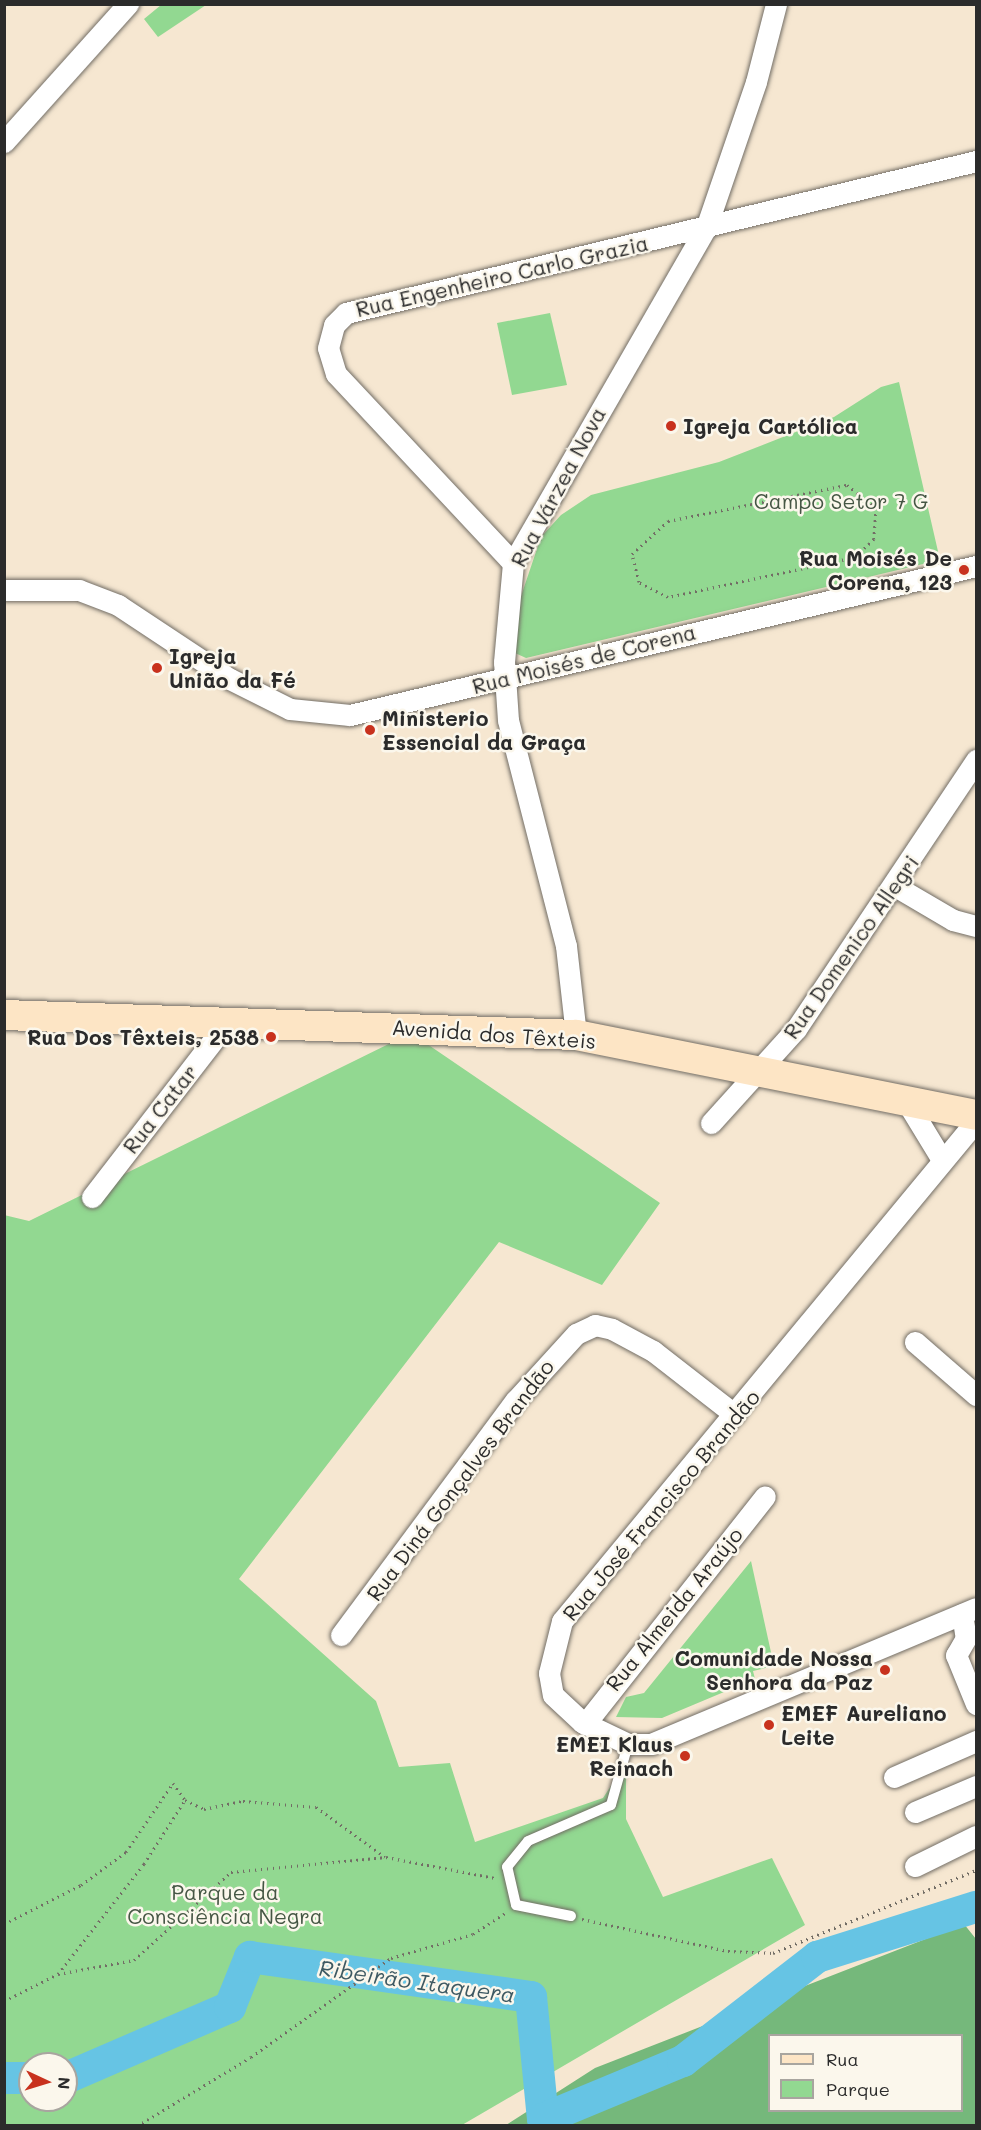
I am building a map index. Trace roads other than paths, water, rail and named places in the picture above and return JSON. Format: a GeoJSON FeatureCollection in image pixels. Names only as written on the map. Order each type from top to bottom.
{"type":"FeatureCollection","features":[{"type":"Feature","properties":{"kind":"street"},"geometry":{"type":"LineString","coordinates":[[4,142],[128,4]]}},
{"type":"Feature","properties":{"kind":"street","name":"Rua Várzea Nova"},"geometry":{"type":"LineString","coordinates":[[576,1035],[566,946],[508,720],[504,679],[513,563],[706,228],[756,82],[776,4]]}},
{"type":"Feature","properties":{"kind":"street","name":"Rua Engenheiro Carlo Grazia"},"geometry":{"type":"LineString","coordinates":[[513,563],[336,374],[328,348],[334,325],[346,313],[706,228],[976,161]]}},
{"type":"Feature","properties":{"kind":"street","name":"Rua Moisés de Corena"},"geometry":{"type":"LineString","coordinates":[[4,590],[52,587],[118,605],[230,679],[290,709],[318,715],[350,715],[976,566]]}},
{"type":"Feature","properties":{"kind":"street","name":"Rua Domenico Allegri"},"geometry":{"type":"LineString","coordinates":[[711,1123],[760,1074],[895,886],[976,760]]}},
{"type":"Feature","properties":{"kind":"street"},"geometry":{"type":"LineString","coordinates":[[895,886],[953,920],[976,926]]}},
{"type":"Feature","properties":{"kind":"street","name":"Avenida dos Têxteis"},"geometry":{"type":"LineString","coordinates":[[4,1015],[229,1020],[576,1035],[908,1104],[976,1115]]}},
{"type":"Feature","properties":{"kind":"street","name":"Rua Catar"},"geometry":{"type":"LineString","coordinates":[[92,1197],[229,1020]]}},
{"type":"Feature","properties":{"kind":"street"},"geometry":{"type":"LineString","coordinates":[[908,1104],[942,1160]]}},
{"type":"Feature","properties":{"kind":"street","name":"Rua José Francisco Brandão"},"geometry":{"type":"LineString","coordinates":[[628,1744],[585,1724],[553,1695],[550,1653],[562,1621],[976,1121]]}},
{"type":"Feature","properties":{"kind":"street","name":"Rua Diná Gonçalves Brandão"},"geometry":{"type":"LineString","coordinates":[[341,1635],[515,1401],[576,1334],[594,1325],[612,1329],[653,1351],[734,1414]]}},
{"type":"Feature","properties":{"kind":"street"},"geometry":{"type":"LineString","coordinates":[[915,1342],[976,1395]]}},
{"type":"Feature","properties":{"kind":"street","name":"Rua Almeida Araújo"},"geometry":{"type":"LineString","coordinates":[[585,1724],[765,1496]]}},
{"type":"Feature","properties":{"kind":"street"},"geometry":{"type":"LineString","coordinates":[[628,1744],[680,1736],[969,1611],[966,1638],[956,1655],[975,1699]]}},
{"type":"Feature","properties":{"kind":"street"},"geometry":{"type":"LineString","coordinates":[[894,1777],[976,1742]]}},
{"type":"Feature","properties":{"kind":"street"},"geometry":{"type":"LineString","coordinates":[[915,1812],[976,1786]]}},
{"type":"Feature","properties":{"kind":"street"},"geometry":{"type":"LineString","coordinates":[[915,1866],[976,1836]]}},
{"type":"Feature","properties":{"kind":"lane"},"geometry":{"type":"LineString","coordinates":[[571,1916],[516,1905],[508,1880],[511,1856],[528,1841],[611,1805],[628,1744]]}},
{"type":"Feature","properties":{"kind":"waterway","name":"Ribeirão Itaquera"},"geometry":{"type":"LineString","coordinates":[[78,2073],[230,2007],[250,1957],[531,1997],[543,2119],[683,2061],[817,1957],[976,1907]]}},
{"type":"Feature","properties":{"kind":"waterway","name":"Ribeirão Itaquera"},"geometry":{"type":"LineString","coordinates":[[4,2078],[18,2078]]}},
{"type":"Feature","properties":{"kind":"place","name":"Igreja Cartólica"},"geometry":{"type":"Point","coordinates":[671,426]}},
{"type":"Feature","properties":{"kind":"place","name":"Rua Moisés De Corena, 123"},"geometry":{"type":"Point","coordinates":[964,570]}},
{"type":"Feature","properties":{"kind":"place","name":"Igreja União da Fé"},"geometry":{"type":"Point","coordinates":[157,668]}},
{"type":"Feature","properties":{"kind":"place","name":"Ministerio Essencial da Graça"},"geometry":{"type":"Point","coordinates":[370,730]}},
{"type":"Feature","properties":{"kind":"place","name":"Rua Dos Têxteis, 2538"},"geometry":{"type":"Point","coordinates":[271,1037]}},
{"type":"Feature","properties":{"kind":"place","name":"Comunidade Nossa Senhora da Paz"},"geometry":{"type":"Point","coordinates":[885,1670]}},
{"type":"Feature","properties":{"kind":"place","name":"EMEF Aureliano Leite"},"geometry":{"type":"Point","coordinates":[769,1725]}},
{"type":"Feature","properties":{"kind":"place","name":"EMEI Klaus Reinach"},"geometry":{"type":"Point","coordinates":[685,1756]}},
{"type":"Feature","properties":{"kind":"park label","name":"Campo Setor 7 G"},"geometry":{"type":"Point","coordinates":[841,501]}},
{"type":"Feature","properties":{"kind":"park label","name":"Parque da Consciência Negra"},"geometry":{"type":"Point","coordinates":[225,1904]}}]}
